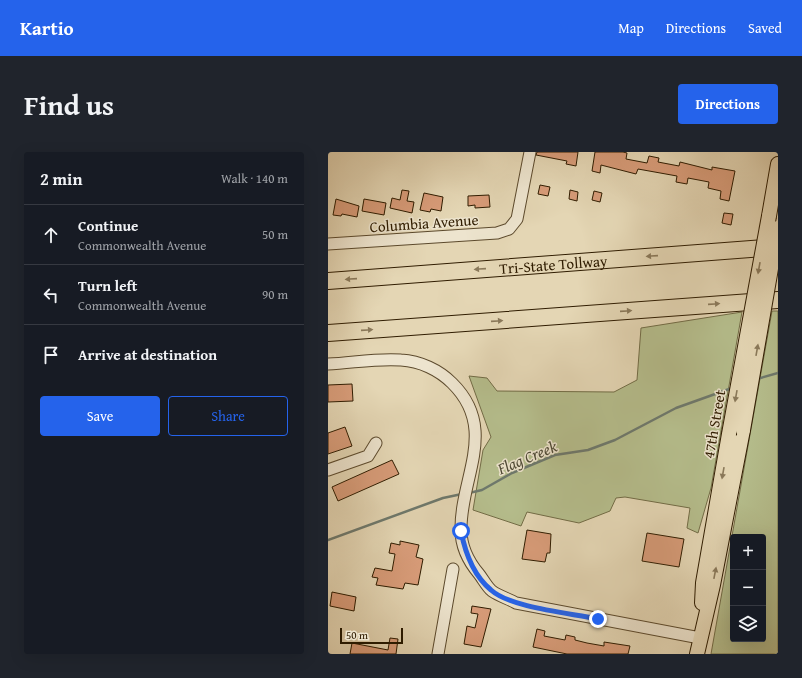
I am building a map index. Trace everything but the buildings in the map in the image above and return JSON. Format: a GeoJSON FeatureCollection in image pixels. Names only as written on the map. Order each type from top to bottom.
{"type":"FeatureCollection","features":[{"type":"Feature","properties":{"kind":"highway","name":"Tri-State Tollway"},"geometry":{"type":"LineString","coordinates":[[328,281],[778,247]]}},
{"type":"Feature","properties":{"kind":"highway"},"geometry":{"type":"LineString","coordinates":[[328,333],[778,300]]}},
{"type":"Feature","properties":{"kind":"main road","name":"47th Street"},"geometry":{"type":"LineString","coordinates":[[697,654],[713,585],[778,164]]}},
{"type":"Feature","properties":{"kind":"main road","name":"47th Street"},"geometry":{"type":"LineString","coordinates":[[736,432],[778,228]]}},
{"type":"Feature","properties":{"kind":"street","name":"Columbia Avenue"},"geometry":{"type":"LineString","coordinates":[[328,244],[497,233],[510,229],[517,219],[530,152]]}},
{"type":"Feature","properties":{"kind":"street"},"geometry":{"type":"LineString","coordinates":[[328,364],[401,360],[427,366],[448,379],[464,395],[473,418],[476,443],[462,516],[461,531],[464,548],[472,565],[491,590],[516,603],[700,638]]}},
{"type":"Feature","properties":{"kind":"street"},"geometry":{"type":"LineString","coordinates":[[328,470],[368,456],[376,443]]}},
{"type":"Feature","properties":{"kind":"street"},"geometry":{"type":"LineString","coordinates":[[438,654],[453,569]]}},
{"type":"Feature","properties":{"kind":"green space"},"geometry":{"type":"Polygon","coordinates":[[[772,311],[778,311],[778,654],[711,654],[730,547],[730,642],[766,642],[766,534],[732,534],[772,311]]]}},
{"type":"Feature","properties":{"kind":"green space"},"geometry":{"type":"Polygon","coordinates":[[[742,312],[711,488],[698,533],[687,528],[690,508],[625,497],[616,498],[610,511],[579,523],[527,512],[521,526],[473,510],[483,450],[491,437],[469,376],[487,378],[497,391],[614,392],[637,380],[641,328],[742,312]]]}},
{"type":"Feature","properties":{"kind":"waterway","name":"Flag Creek"},"geometry":{"type":"LineString","coordinates":[[757,379],[778,373]]}},
{"type":"Feature","properties":{"kind":"waterway","name":"Flag Creek"},"geometry":{"type":"LineString","coordinates":[[469,493],[482,490],[512,473],[555,455],[588,450],[615,440],[676,408],[732,388]]}},
{"type":"Feature","properties":{"kind":"waterway","name":"Flag Creek"},"geometry":{"type":"LineString","coordinates":[[328,540],[443,498],[462,494]]}},
{"type":"Feature","properties":{"kind":"route"},"geometry":{"type":"LineString","coordinates":[[461,531],[464,548],[472,565],[491,590],[516,603],[598,619]]}}]}
